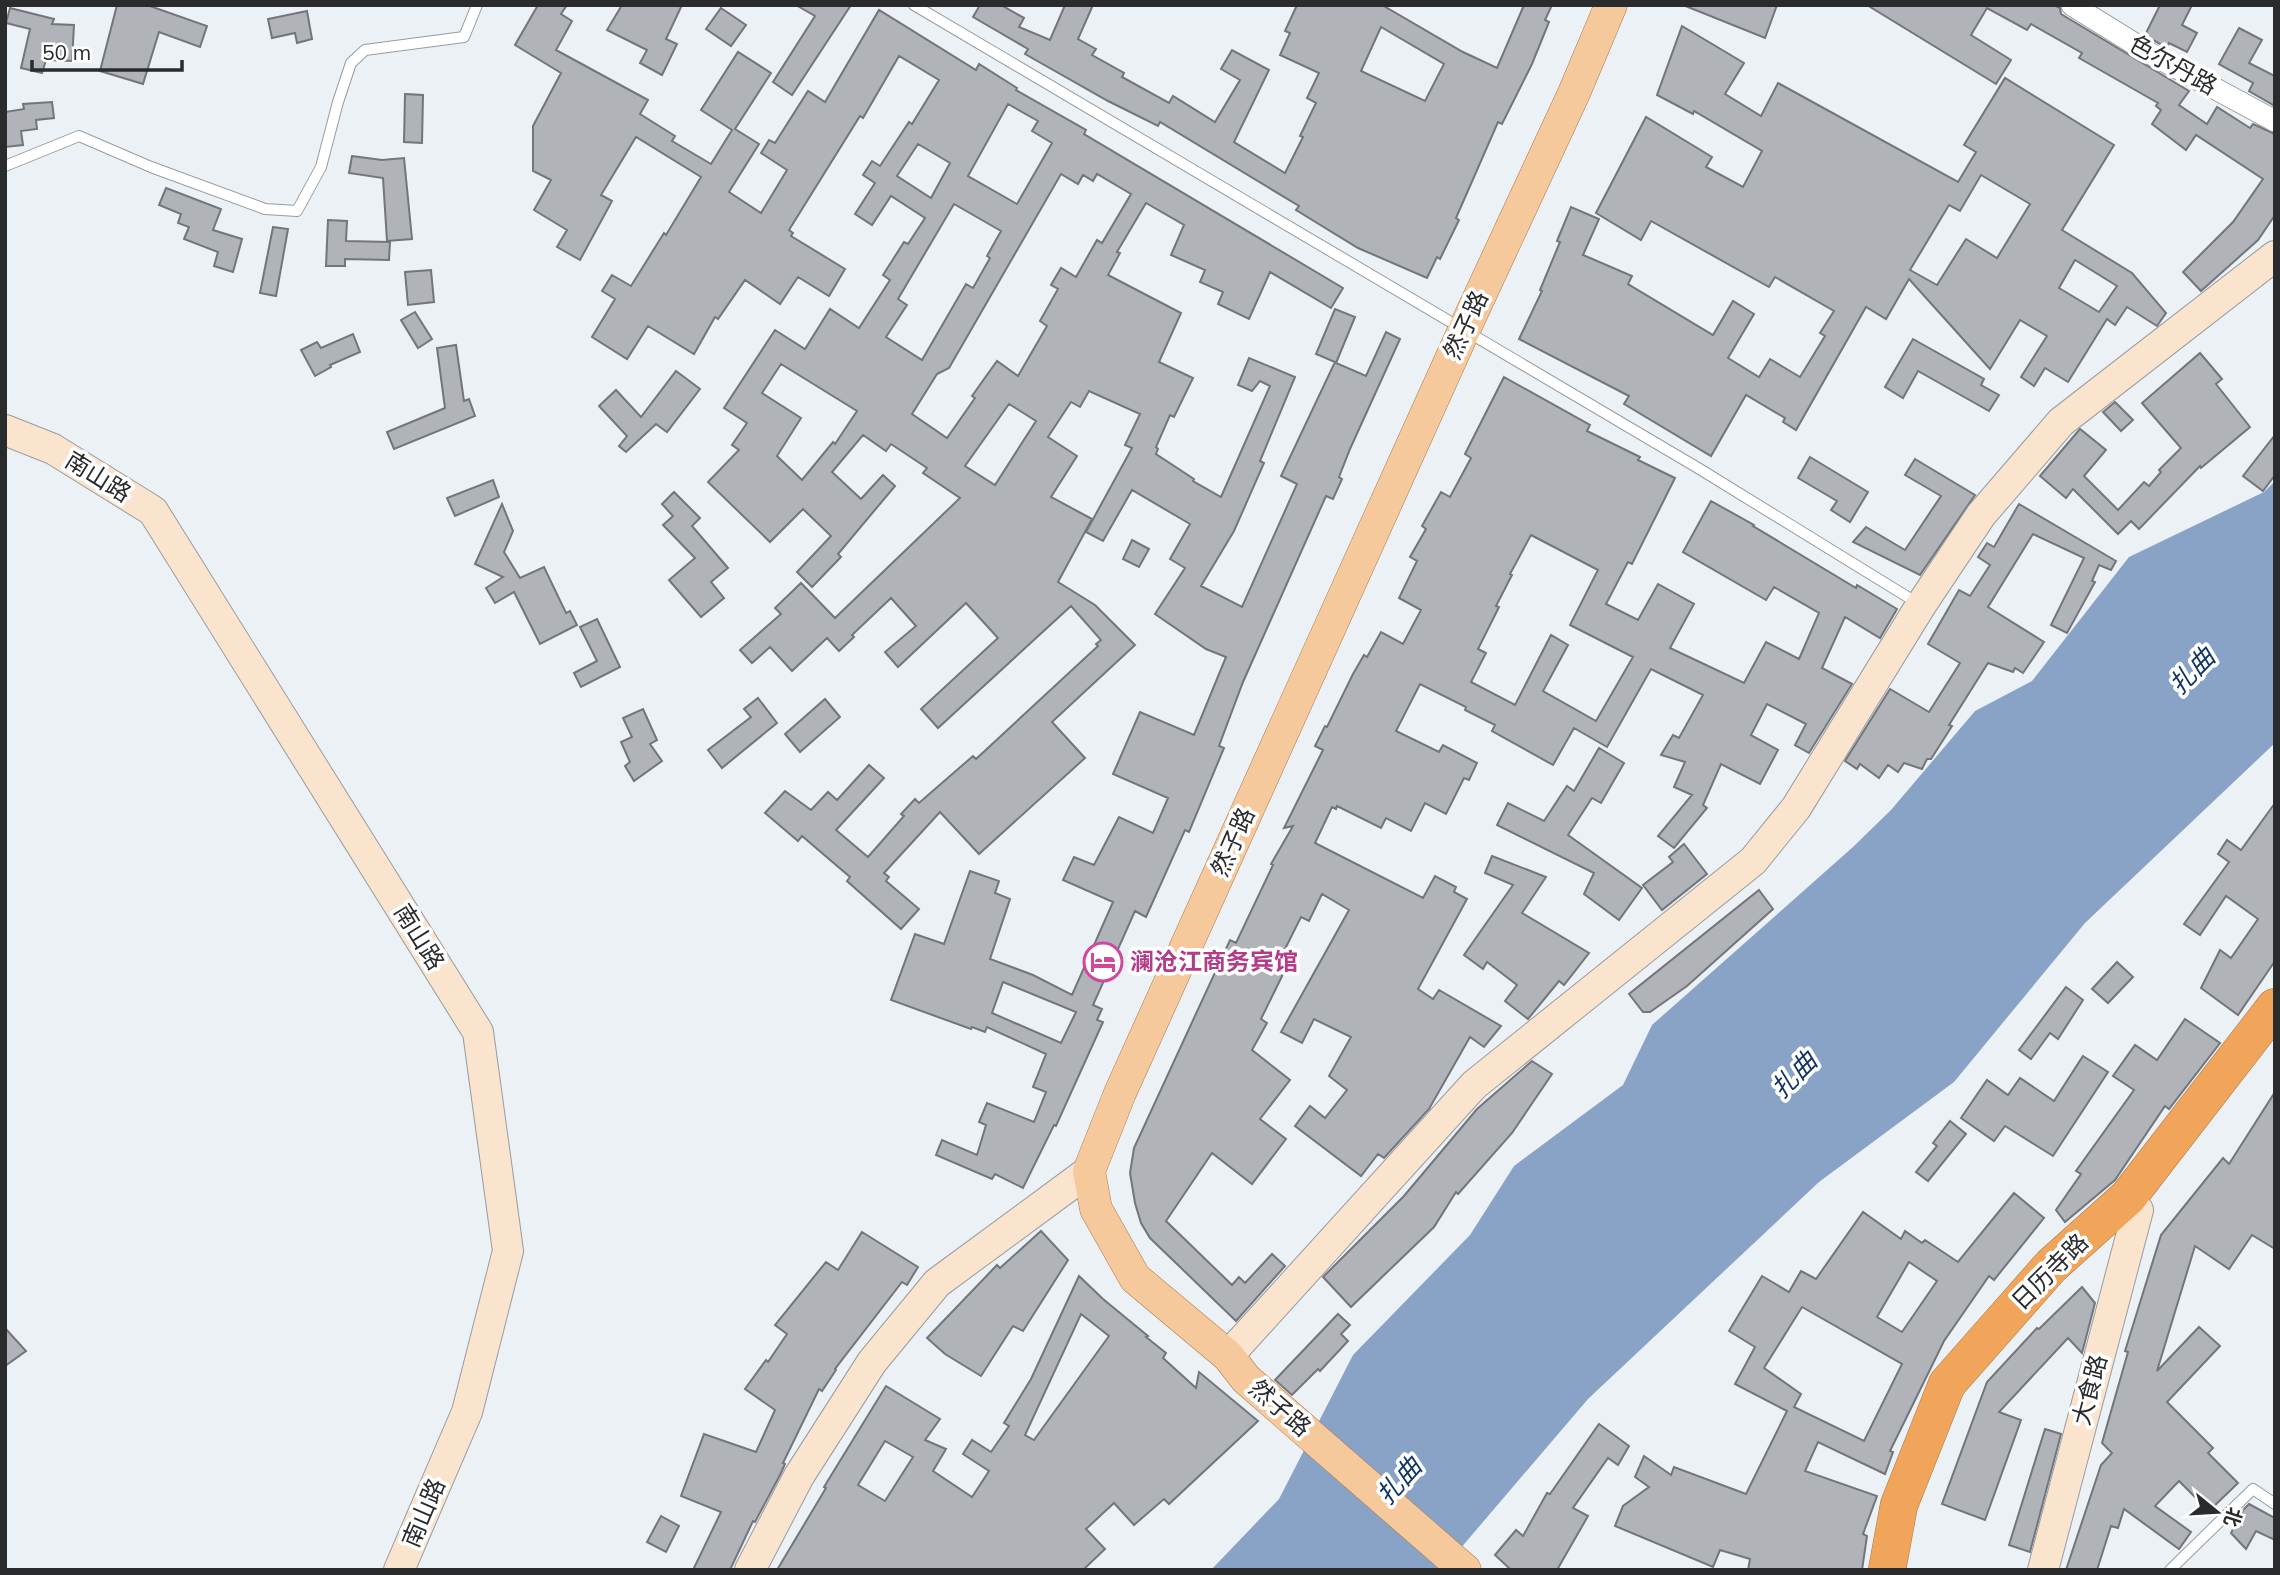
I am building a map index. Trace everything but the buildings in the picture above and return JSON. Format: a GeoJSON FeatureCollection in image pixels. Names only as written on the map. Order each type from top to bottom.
{"type":"FeatureCollection","features":[{"type":"Feature","properties":{"kind":"highway","name":"日历寺路"},"geometry":{"type":"LineString","coordinates":[[1887,1570],[1899,1505],[1947,1384],[2051,1266],[2128,1197],[2275,1007]]}},
{"type":"Feature","properties":{"kind":"highway","name":"日历寺路"},"geometry":{"type":"LineString","coordinates":[[1906,1570],[1917,1512],[1958,1390],[2066,1278],[2138,1210],[2275,1036]]}},
{"type":"Feature","properties":{"kind":"main road","name":"然子路"},"geometry":{"type":"LineString","coordinates":[[1465,1570],[1135,1278],[1096,1209],[1089,1171],[1132,1068],[1464,330],[1574,93],[1611,5]]}},
{"type":"Feature","properties":{"kind":"street","name":"色尔丹路"},"geometry":{"type":"LineString","coordinates":[[2072,5],[2151,54],[2275,121]]}},
{"type":"Feature","properties":{"kind":"street"},"geometry":{"type":"LineString","coordinates":[[1237,1367],[1474,1085],[1753,860],[1797,808],[1922,605],[1981,515],[2061,422],[2275,256]]}},
{"type":"Feature","properties":{"kind":"street","name":"南山路"},"geometry":{"type":"LineString","coordinates":[[5,430],[53,449],[153,511],[478,1032],[508,1251],[467,1412],[400,1570]]}},
{"type":"Feature","properties":{"kind":"street"},"geometry":{"type":"LineString","coordinates":[[750,1570],[799,1476],[872,1362],[937,1283],[1089,1171]]}},
{"type":"Feature","properties":{"kind":"street","name":"大食路"},"geometry":{"type":"LineString","coordinates":[[2043,1570],[2138,1210]]}},
{"type":"Feature","properties":{"kind":"lane"},"geometry":{"type":"LineString","coordinates":[[5,166],[79,136],[151,167],[265,209],[296,211],[321,167],[351,63],[365,50],[464,37],[477,5]]}},
{"type":"Feature","properties":{"kind":"lane"},"geometry":{"type":"LineString","coordinates":[[914,5],[1698,468],[1922,605]]}},
{"type":"Feature","properties":{"kind":"lane"},"geometry":{"type":"LineString","coordinates":[[2171,1570],[2253,1489],[2275,1504]]}},
{"type":"Feature","properties":{"kind":"water","name":"扎曲"},"geometry":{"type":"Polygon","coordinates":[[[2275,481],[2275,743],[2085,923],[1954,1082],[1819,1182],[1588,1399],[1442,1570],[1211,1570],[1279,1499],[1353,1355],[1470,1235],[1514,1166],[1623,1085],[1652,1025],[1853,847],[1891,810],[1975,711],[2032,681],[2129,557],[2264,492],[2275,481]]]}},
{"type":"Feature","properties":{"kind":"place","name":"澜沧江商务宾馆"},"geometry":{"type":"Point","coordinates":[1103,962]}}]}
